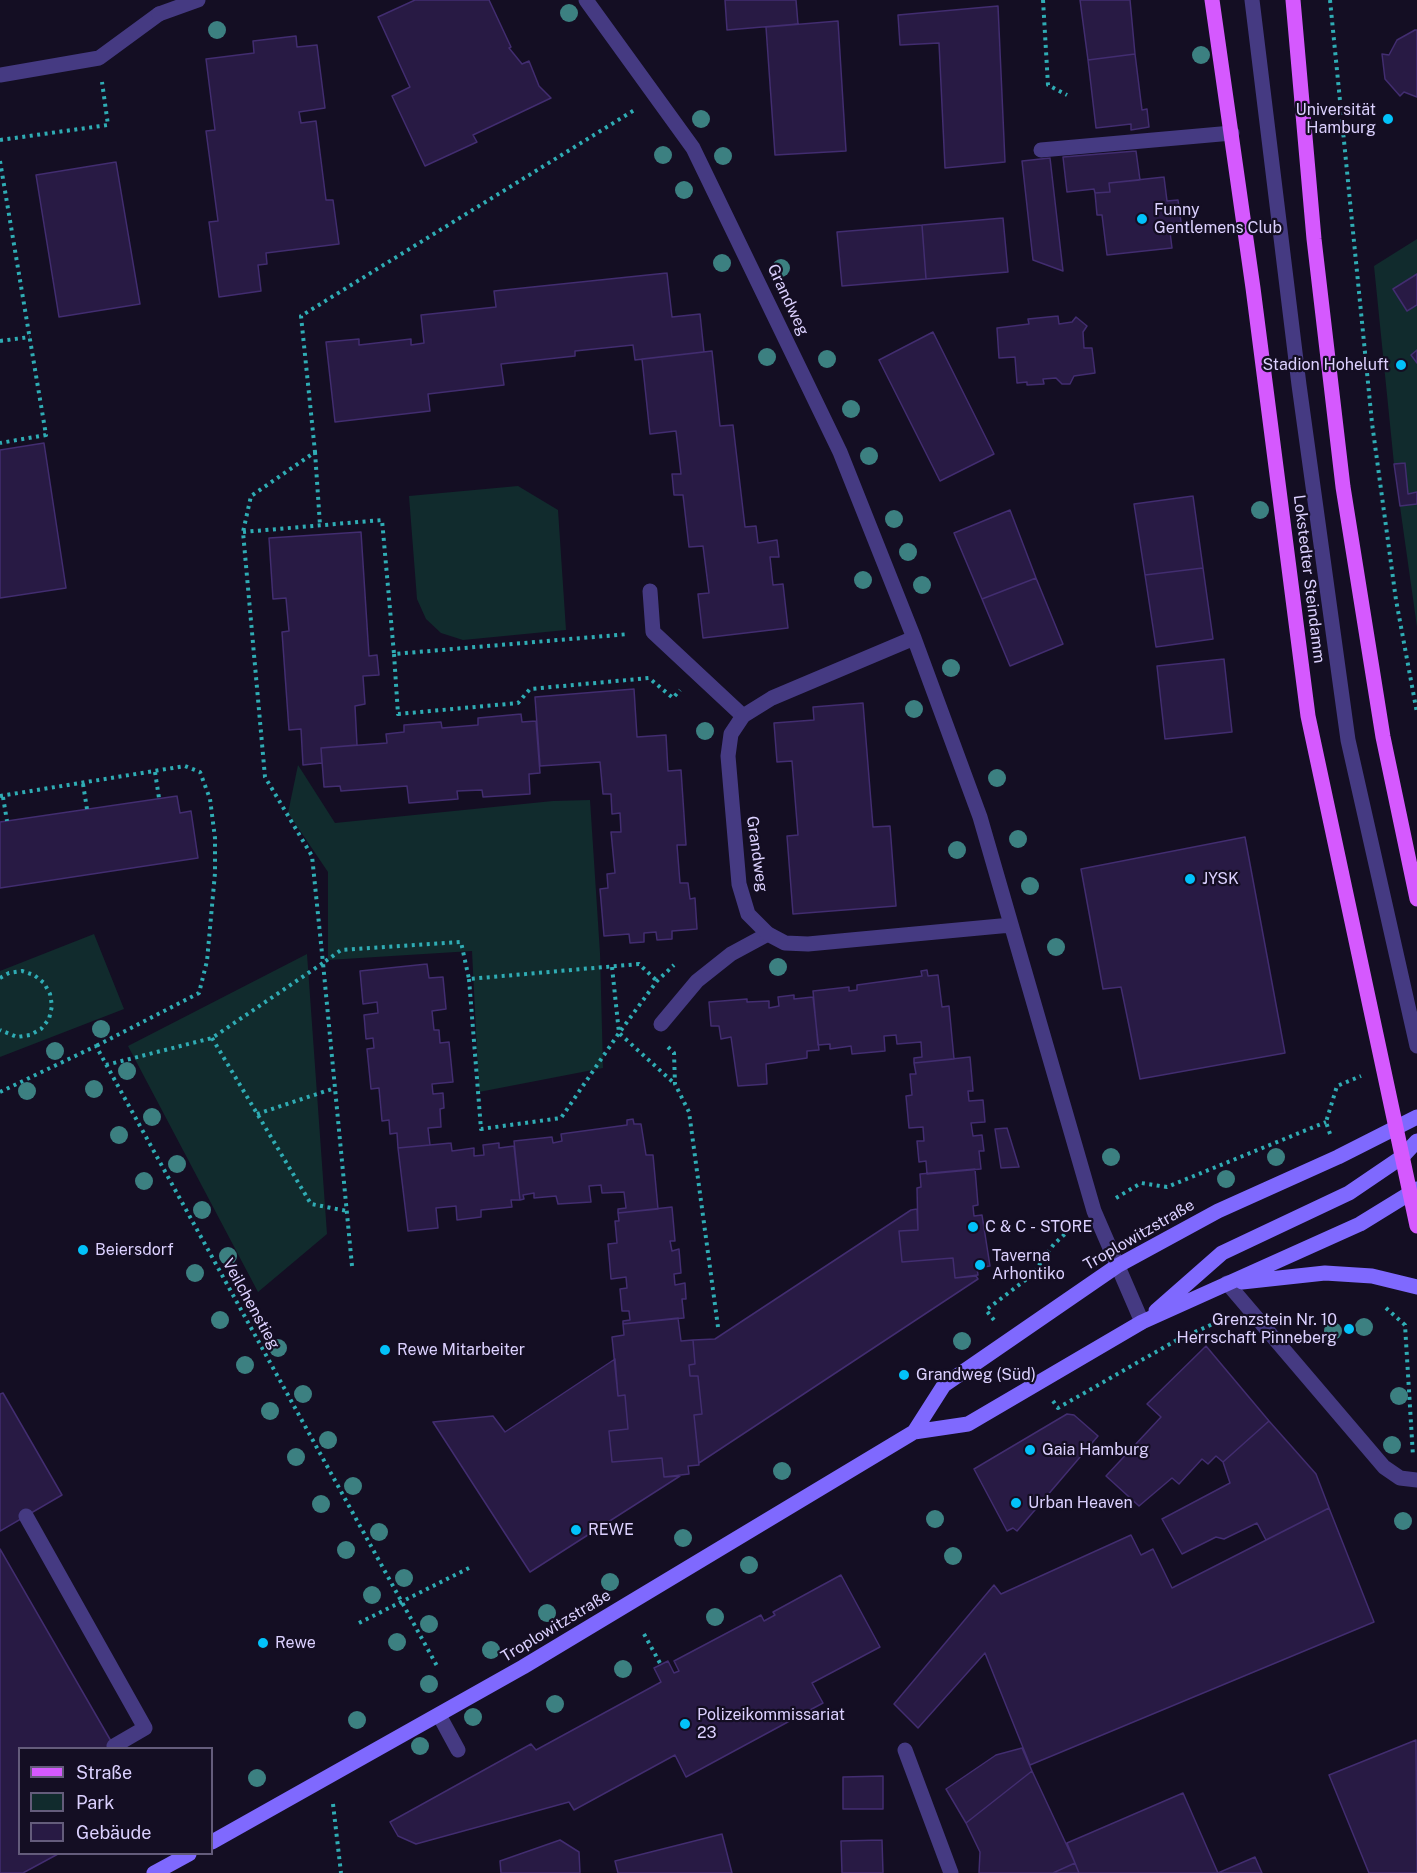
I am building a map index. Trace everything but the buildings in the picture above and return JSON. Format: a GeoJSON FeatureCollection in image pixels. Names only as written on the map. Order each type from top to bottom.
{"type":"FeatureCollection","features":[{"type":"Feature","properties":{"kind":"main road","name":"Lokstedter Steindamm"},"geometry":{"type":"LineString","coordinates":[[1212,0],[1232,133],[1308,716],[1402,1157],[1414,1191],[1417,1226]]}},
{"type":"Feature","properties":{"kind":"main road"},"geometry":{"type":"LineString","coordinates":[[1293,0],[1314,239],[1343,487],[1383,736],[1417,899]]}},
{"type":"Feature","properties":{"kind":"street"},"geometry":{"type":"LineString","coordinates":[[0,75],[99,58],[159,14],[198,0]]}},
{"type":"Feature","properties":{"kind":"street","name":"Grandweg"},"geometry":{"type":"LineString","coordinates":[[586,0],[693,148],[840,452],[914,638],[980,817],[1094,1211],[1142,1323]]}},
{"type":"Feature","properties":{"kind":"street"},"geometry":{"type":"LineString","coordinates":[[1252,0],[1299,385],[1348,740],[1417,1046]]}},
{"type":"Feature","properties":{"kind":"street"},"geometry":{"type":"LineString","coordinates":[[1041,150],[1232,133]]}},
{"type":"Feature","properties":{"kind":"street"},"geometry":{"type":"LineString","coordinates":[[650,591],[653,632],[743,716],[772,698],[914,638]]}},
{"type":"Feature","properties":{"kind":"street","name":"Grandweg"},"geometry":{"type":"LineString","coordinates":[[743,716],[731,734],[728,756],[739,884],[748,914],[768,934],[785,943],[808,944],[1011,925]]}},
{"type":"Feature","properties":{"kind":"street"},"geometry":{"type":"LineString","coordinates":[[662,1024],[697,981],[731,954],[768,934]]}},
{"type":"Feature","properties":{"kind":"street","name":"Troplowitzstraße"},"geometry":{"type":"LineString","coordinates":[[915,1432],[944,1385],[1117,1266],[1218,1211],[1338,1157],[1417,1117]]}},
{"type":"Feature","properties":{"kind":"street"},"geometry":{"type":"LineString","coordinates":[[1142,1323],[1222,1253],[1349,1193],[1402,1157],[1417,1141]]}},
{"type":"Feature","properties":{"kind":"street","name":"Troplowitzstraße"},"geometry":{"type":"LineString","coordinates":[[213,1841],[439,1715],[915,1432],[968,1424],[1142,1323],[1360,1224],[1414,1191]]}},
{"type":"Feature","properties":{"kind":"street"},"geometry":{"type":"LineString","coordinates":[[1227,1283],[1325,1273],[1372,1276],[1417,1287]]}},
{"type":"Feature","properties":{"kind":"street"},"geometry":{"type":"LineString","coordinates":[[1227,1283],[1384,1467],[1400,1478],[1415,1481]]}},
{"type":"Feature","properties":{"kind":"street"},"geometry":{"type":"LineString","coordinates":[[26,1516],[145,1728],[114,1746]]}},
{"type":"Feature","properties":{"kind":"street"},"geometry":{"type":"LineString","coordinates":[[439,1715],[458,1750]]}},
{"type":"Feature","properties":{"kind":"street"},"geometry":{"type":"LineString","coordinates":[[905,1749],[951,1873]]}},
{"type":"Feature","properties":{"kind":"street"},"geometry":{"type":"LineString","coordinates":[[154,1873],[187,1855]]}},
{"type":"Feature","properties":{"kind":"path"},"geometry":{"type":"LineString","coordinates":[[1043,0],[1048,85],[1067,95]]}},
{"type":"Feature","properties":{"kind":"path"},"geometry":{"type":"LineString","coordinates":[[1330,0],[1372,423],[1396,600],[1417,713]]}},
{"type":"Feature","properties":{"kind":"path"},"geometry":{"type":"LineString","coordinates":[[0,140],[108,125],[99,58]]}},
{"type":"Feature","properties":{"kind":"path"},"geometry":{"type":"LineString","coordinates":[[320,525],[301,316],[657,96]]}},
{"type":"Feature","properties":{"kind":"path"},"geometry":{"type":"LineString","coordinates":[[0,162],[46,435],[0,443]]}},
{"type":"Feature","properties":{"kind":"path"},"geometry":{"type":"LineString","coordinates":[[0,341],[30,337]]}},
{"type":"Feature","properties":{"kind":"path"},"geometry":{"type":"LineString","coordinates":[[315,452],[251,496],[243,532],[265,777],[312,856],[352,1266]]}},
{"type":"Feature","properties":{"kind":"path"},"geometry":{"type":"LineString","coordinates":[[243,532],[382,520],[398,714],[518,703],[530,689],[649,678],[673,698],[697,672]]}},
{"type":"Feature","properties":{"kind":"path"},"geometry":{"type":"LineString","coordinates":[[394,654],[653,632]]}},
{"type":"Feature","properties":{"kind":"path"},"geometry":{"type":"LineString","coordinates":[[0,1092],[200,993],[207,962],[216,873],[216,838],[210,799],[200,772],[185,766],[2,797],[7,821]]}},
{"type":"Feature","properties":{"kind":"path"},"geometry":{"type":"LineString","coordinates":[[155,772],[159,798]]}},
{"type":"Feature","properties":{"kind":"path"},"geometry":{"type":"LineString","coordinates":[[83,784],[87,809]]}},
{"type":"Feature","properties":{"kind":"path"},"geometry":{"type":"LineString","coordinates":[[106,1065],[212,1038],[341,950],[461,942],[469,979],[481,1129],[561,1118],[657,981],[677,962]]}},
{"type":"Feature","properties":{"kind":"path"},"geometry":{"type":"LineString","coordinates":[[469,979],[639,964],[657,981]]}},
{"type":"Feature","properties":{"kind":"path"},"geometry":{"type":"LineString","coordinates":[[612,967],[619,1033],[675,1084],[689,1112],[718,1327]]}},
{"type":"Feature","properties":{"kind":"path"},"geometry":{"type":"LineString","coordinates":[[0,978],[9,973],[22,971],[34,975],[44,982],[50,994],[52,1006],[45,1024],[30,1035],[17,1037],[0,1030]]}},
{"type":"Feature","properties":{"kind":"path"},"geometry":{"type":"LineString","coordinates":[[636,1010],[644,1019]]}},
{"type":"Feature","properties":{"kind":"path"},"geometry":{"type":"LineString","coordinates":[[212,1038],[311,1204],[346,1211]]}},
{"type":"Feature","properties":{"kind":"path"},"geometry":{"type":"LineString","coordinates":[[666,1045],[674,1053],[675,1084]]}},
{"type":"Feature","properties":{"kind":"path","name":"Veilchenstieg"},"geometry":{"type":"LineString","coordinates":[[96,1046],[436,1666]]}},
{"type":"Feature","properties":{"kind":"path"},"geometry":{"type":"LineString","coordinates":[[986,1310],[1032,1275],[1067,1231],[1094,1211],[1141,1184],[1167,1187],[1326,1122],[1337,1086],[1383,1067]]}},
{"type":"Feature","properties":{"kind":"path"},"geometry":{"type":"LineString","coordinates":[[257,1114],[335,1088]]}},
{"type":"Feature","properties":{"kind":"path"},"geometry":{"type":"LineString","coordinates":[[1381,1306],[1389,1309],[1405,1325],[1415,1481]]}},
{"type":"Feature","properties":{"kind":"path"},"geometry":{"type":"LineString","coordinates":[[1058,1408],[1175,1341],[1236,1314]]}},
{"type":"Feature","properties":{"kind":"path"},"geometry":{"type":"LineString","coordinates":[[359,1623],[469,1568]]}},
{"type":"Feature","properties":{"kind":"path"},"geometry":{"type":"LineString","coordinates":[[644,1634],[661,1665]]}},
{"type":"Feature","properties":{"kind":"path"},"geometry":{"type":"LineString","coordinates":[[333,1804],[341,1873]]}},
{"type":"Feature","properties":{"kind":"green space","name":"Stadion Hoheluft"},"geometry":{"type":"Polygon","coordinates":[[[1417,239],[1417,627],[1394,464],[1374,266],[1417,239]]]}},
{"type":"Feature","properties":{"kind":"green space"},"geometry":{"type":"Polygon","coordinates":[[[518,486],[558,510],[566,630],[463,640],[441,633],[426,619],[417,599],[409,496],[518,486]]]}},
{"type":"Feature","properties":{"kind":"green space"},"geometry":{"type":"Polygon","coordinates":[[[298,765],[335,823],[553,801],[590,800],[600,953],[603,1068],[479,1092],[472,951],[328,960],[328,872],[288,813],[298,765]]]}},
{"type":"Feature","properties":{"kind":"green space"},"geometry":{"type":"Polygon","coordinates":[[[94,934],[124,1009],[0,1057],[0,971],[94,934]]]}},
{"type":"Feature","properties":{"kind":"green space"},"geometry":{"type":"Polygon","coordinates":[[[307,954],[327,1234],[258,1292],[128,1046],[307,954]]]}},
{"type":"Feature","properties":{"kind":"place","name":"Universität Hamburg"},"geometry":{"type":"Point","coordinates":[1388,119]}},
{"type":"Feature","properties":{"kind":"place","name":"Funny Gentlemens Club"},"geometry":{"type":"Point","coordinates":[1142,219]}},
{"type":"Feature","properties":{"kind":"place","name":"Stadion Hoheluft"},"geometry":{"type":"Point","coordinates":[1401,365]}},
{"type":"Feature","properties":{"kind":"place","name":"JYSK"},"geometry":{"type":"Point","coordinates":[1190,879]}},
{"type":"Feature","properties":{"kind":"place","name":"C & C - STORE"},"geometry":{"type":"Point","coordinates":[973,1227]}},
{"type":"Feature","properties":{"kind":"place","name":"Beiersdorf"},"geometry":{"type":"Point","coordinates":[83,1250]}},
{"type":"Feature","properties":{"kind":"place","name":"Taverna Arhontiko"},"geometry":{"type":"Point","coordinates":[980,1265]}},
{"type":"Feature","properties":{"kind":"place","name":"Grenzstein Nr. 10 Herrschaft Pinneberg"},"geometry":{"type":"Point","coordinates":[1349,1329]}},
{"type":"Feature","properties":{"kind":"place","name":"Rewe Mitarbeiter"},"geometry":{"type":"Point","coordinates":[385,1350]}},
{"type":"Feature","properties":{"kind":"place","name":"Grandweg (Süd)"},"geometry":{"type":"Point","coordinates":[904,1375]}},
{"type":"Feature","properties":{"kind":"place","name":"Gaia Hamburg"},"geometry":{"type":"Point","coordinates":[1030,1450]}},
{"type":"Feature","properties":{"kind":"place","name":"Urban Heaven"},"geometry":{"type":"Point","coordinates":[1016,1503]}},
{"type":"Feature","properties":{"kind":"place","name":"REWE"},"geometry":{"type":"Point","coordinates":[576,1530]}},
{"type":"Feature","properties":{"kind":"place","name":"Rewe"},"geometry":{"type":"Point","coordinates":[263,1643]}},
{"type":"Feature","properties":{"kind":"place","name":"Polizeikommissariat 23"},"geometry":{"type":"Point","coordinates":[685,1724]}}]}
